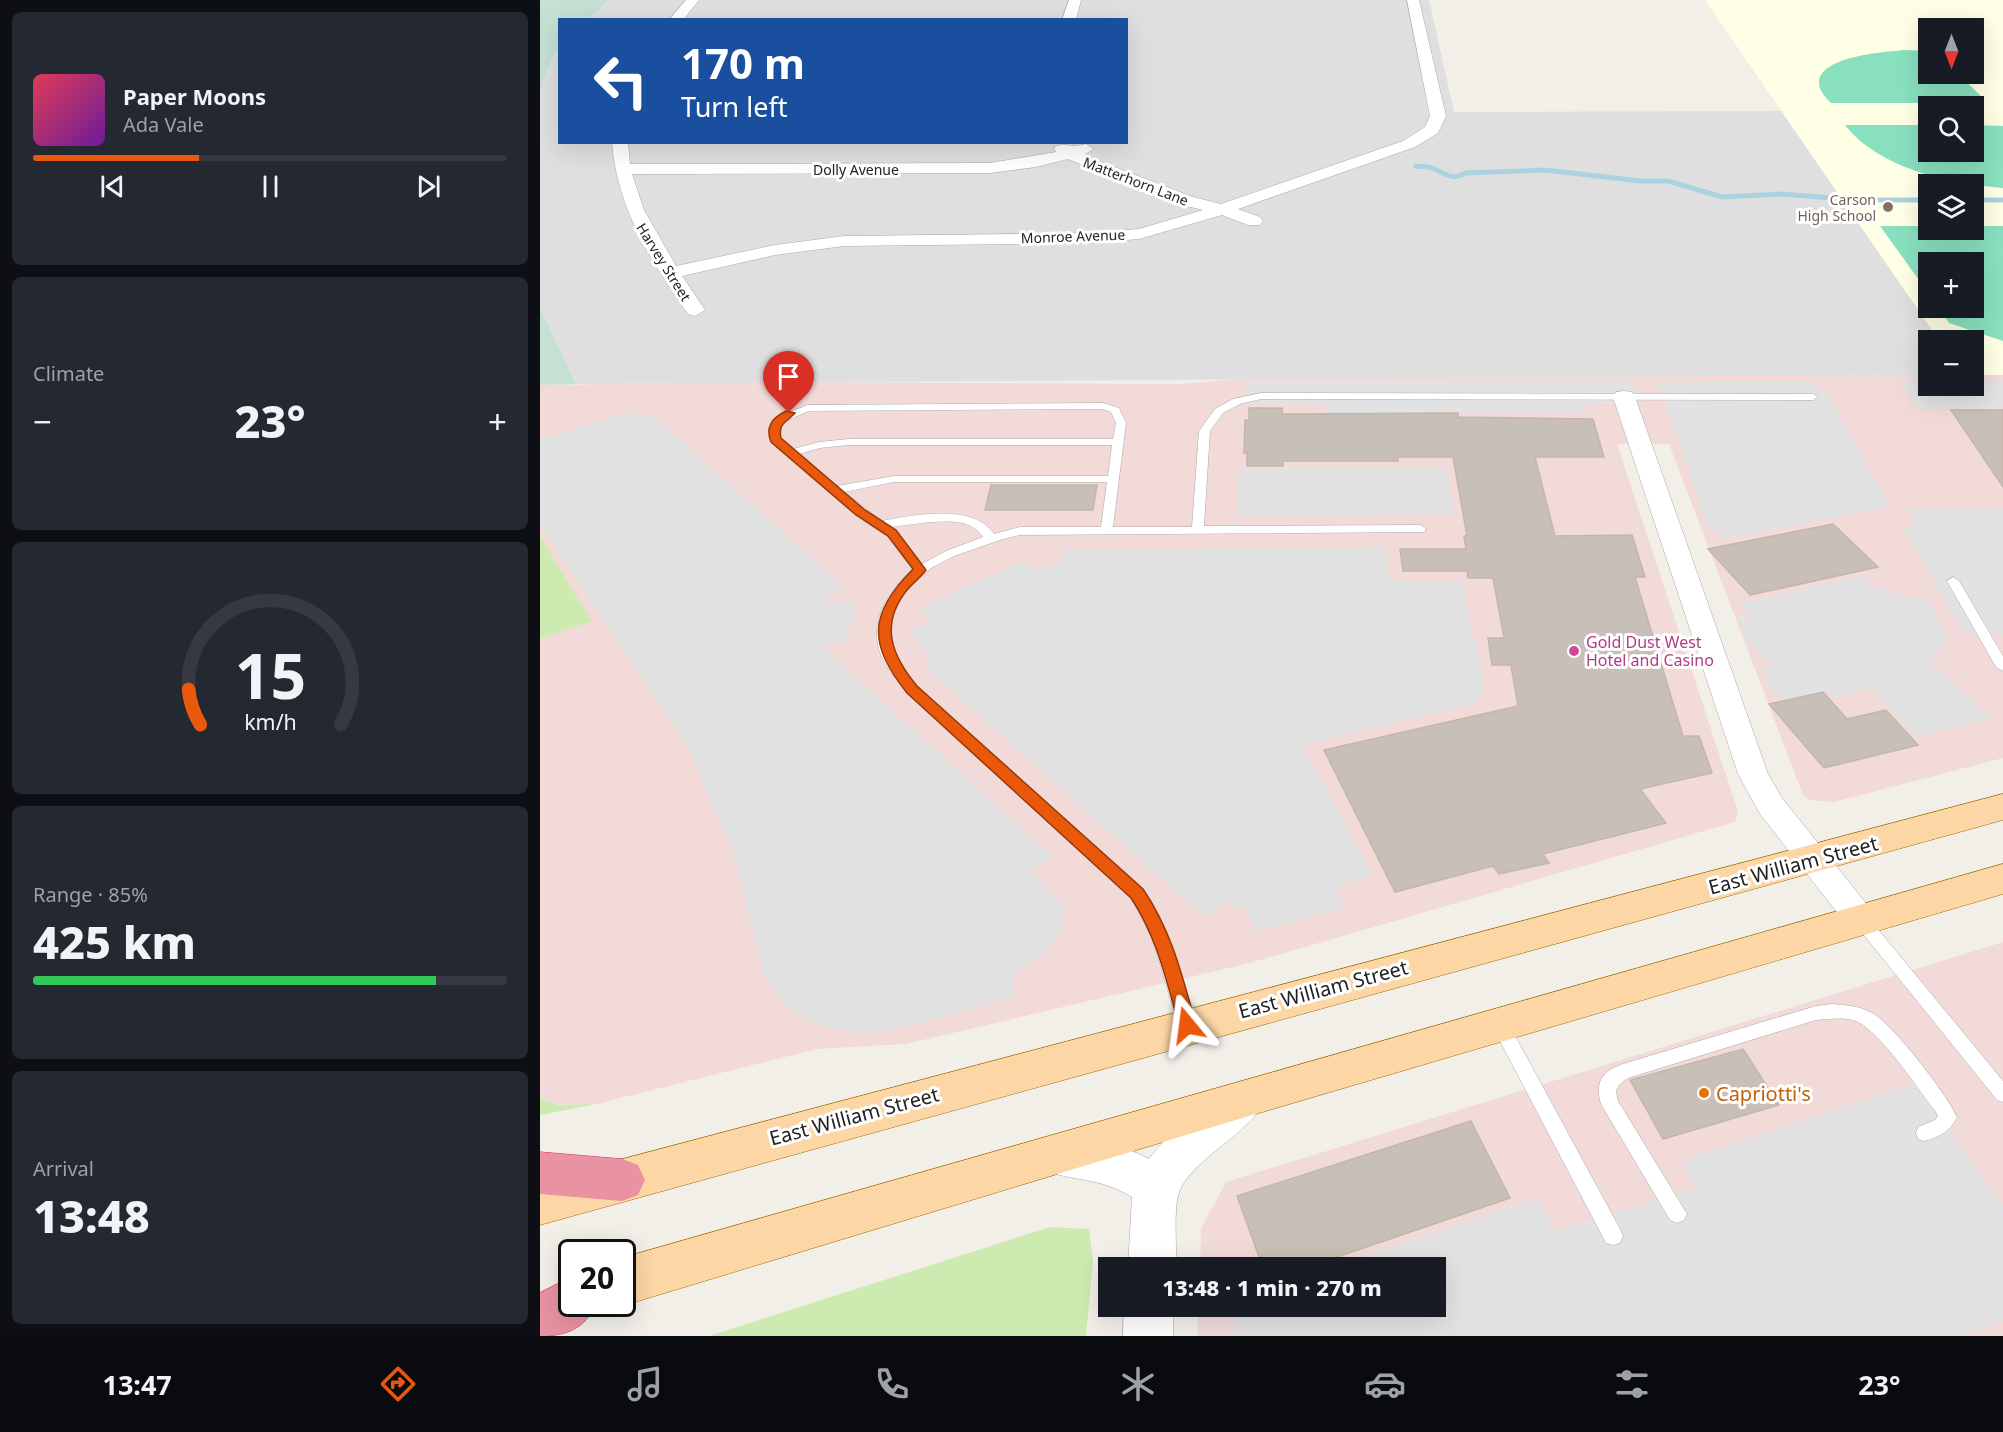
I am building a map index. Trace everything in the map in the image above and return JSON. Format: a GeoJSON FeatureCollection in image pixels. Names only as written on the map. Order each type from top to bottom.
{"type":"FeatureCollection","features":[{"type":"Feature","properties":{"kind":"highway"},"geometry":{"type":"LineString","coordinates":[[540,1173],[622,1180]]}},
{"type":"Feature","properties":{"kind":"highway"},"geometry":{"type":"LineString","coordinates":[[540,1322],[558,1309]]}},
{"type":"Feature","properties":{"kind":"main road","name":"East William Street"},"geometry":{"type":"LineString","coordinates":[[540,1203],[1187,1025],[1813,860],[2003,807]]}},
{"type":"Feature","properties":{"kind":"main road"},"geometry":{"type":"LineString","coordinates":[[636,1278],[1249,1097],[2003,879]]}},
{"type":"Feature","properties":{"kind":"main road"},"geometry":{"type":"LineString","coordinates":[[540,1306],[558,1302]]}},
{"type":"Feature","properties":{"kind":"street"},"geometry":{"type":"LineString","coordinates":[[677,18],[693,0]]}},
{"type":"Feature","properties":{"kind":"street"},"geometry":{"type":"LineString","coordinates":[[1070,18],[1075,0]]}},
{"type":"Feature","properties":{"kind":"street","name":"Monroe Avenue"},"geometry":{"type":"LineString","coordinates":[[671,273],[776,250],[844,241],[1123,236],[1168,227],[1409,144],[1432,130],[1438,116],[1413,0]]}},
{"type":"Feature","properties":{"kind":"street","name":"Harvey Street"},"geometry":{"type":"LineString","coordinates":[[620,144],[623,169],[639,221],[695,310]]}},
{"type":"Feature","properties":{"kind":"street","name":"Matterhorn Lane"},"geometry":{"type":"LineString","coordinates":[[1062,144],[1077,148],[1195,204],[1222,209],[1254,221]]}},
{"type":"Feature","properties":{"kind":"street","name":"Dolly Avenue"},"geometry":{"type":"LineString","coordinates":[[623,169],[975,169],[1023,164],[1077,148]]}},
{"type":"Feature","properties":{"kind":"street"},"geometry":{"type":"LineString","coordinates":[[1624,397],[1753,774],[1772,806],[1861,920]]}},
{"type":"Feature","properties":{"kind":"street"},"geometry":{"type":"LineString","coordinates":[[1153,1257],[1157,1188],[1177,1161],[1208,1129],[1249,1097]]}},
{"type":"Feature","properties":{"kind":"street"},"geometry":{"type":"LineString","coordinates":[[1058,1155],[1103,1160],[1132,1172],[1157,1188]]}},
{"type":"Feature","properties":{"kind":"street"},"geometry":{"type":"LineString","coordinates":[[1148,1336],[1149,1317]]}},
{"type":"Feature","properties":{"kind":"lane"},"geometry":{"type":"LineString","coordinates":[[1198,530],[1205,430],[1219,411],[1237,401],[1261,396],[1813,397]]}},
{"type":"Feature","properties":{"kind":"lane"},"geometry":{"type":"LineString","coordinates":[[920,570],[892,533],[835,490],[775,440],[774,429],[778,420],[808,408],[1103,406],[1115,410],[1120,416],[1119,442],[1107,529]]}},
{"type":"Feature","properties":{"kind":"lane"},"geometry":{"type":"LineString","coordinates":[[792,453],[819,445],[849,442],[1119,442]]}},
{"type":"Feature","properties":{"kind":"lane"},"geometry":{"type":"LineString","coordinates":[[835,490],[894,479],[1113,479]]}},
{"type":"Feature","properties":{"kind":"lane"},"geometry":{"type":"LineString","coordinates":[[880,525],[907,520],[966,519],[981,525],[990,538]]}},
{"type":"Feature","properties":{"kind":"lane"},"geometry":{"type":"LineString","coordinates":[[1187,1025],[1165,945],[1154,920],[1137,893],[912,690],[895,668],[885,648],[885,627],[890,607],[902,588],[920,570],[948,554],[990,538],[1020,531],[1420,529]]}},
{"type":"Feature","properties":{"kind":"lane"},"geometry":{"type":"LineString","coordinates":[[1953,581],[2003,667]]}},
{"type":"Feature","properties":{"kind":"lane"},"geometry":{"type":"LineString","coordinates":[[1861,920],[2003,1094]]}},
{"type":"Feature","properties":{"kind":"lane"},"geometry":{"type":"LineString","coordinates":[[1677,1214],[1610,1104],[1606,1090],[1609,1081],[1623,1072],[1816,1013],[1838,1010],[1851,1012],[1880,1026],[1940,1103],[1948,1117],[1941,1125],[1926,1133]]}},
{"type":"Feature","properties":{"kind":"lane"},"geometry":{"type":"LineString","coordinates":[[1501,1026],[1613,1236]]}},
{"type":"Feature","properties":{"kind":"shaded area"},"geometry":{"type":"Polygon","coordinates":[[[540,0],[609,0],[590,18],[558,18],[558,49],[540,90],[540,0]]]}},
{"type":"Feature","properties":{"kind":"shaded area"},"geometry":{"type":"Polygon","coordinates":[[[609,0],[1429,0],[1454,112],[1781,111],[1918,310],[1918,318],[1924,318],[1932,330],[1918,330],[1918,375],[576,384],[540,308],[540,90],[558,49],[558,144],[1128,144],[1128,18],[590,18],[609,0]]]}},
{"type":"Feature","properties":{"kind":"shaded area","name":"Carson High School"},"geometry":{"type":"Polygon","coordinates":[[[1705,0],[2003,0],[2003,375],[1984,375],[1984,330],[1932,330],[1924,318],[1984,318],[1984,252],[1918,252],[1918,309],[1705,0]]]}},
{"type":"Feature","properties":{"kind":"shaded area"},"geometry":{"type":"Polygon","coordinates":[[[540,308],[576,384],[540,385],[540,308]]]}},
{"type":"Feature","properties":{"kind":"shaded area"},"geometry":{"type":"Polygon","coordinates":[[[2003,374],[2003,758],[1834,802],[1810,800],[1803,795],[1669,444],[1617,444],[1738,811],[1735,822],[1250,963],[906,1044],[817,1049],[596,1104],[558,1105],[540,1099],[540,639],[591,620],[540,536],[540,385],[775,382],[1181,384],[1242,379],[1918,375],[1918,396],[1984,396],[1984,375],[2003,374]]]}},
{"type":"Feature","properties":{"kind":"shaded area"},"geometry":{"type":"Polygon","coordinates":[[[1658,381],[1812,381],[1816,390],[1825,390],[1890,507],[1723,540],[1715,530],[1709,530],[1658,381]]]}},
{"type":"Feature","properties":{"kind":"shaded area"},"geometry":{"type":"Polygon","coordinates":[[[1899,381],[1918,381],[1918,396],[1984,396],[1984,381],[2003,381],[2003,408],[1916,409],[1899,381]]]}},
{"type":"Feature","properties":{"kind":"shaded area"},"geometry":{"type":"Polygon","coordinates":[[[1246,382],[1632,382],[1640,403],[1584,403],[1586,413],[1327,413],[1326,404],[1245,404],[1246,382]]]}},
{"type":"Feature","properties":{"kind":"shaded area"},"geometry":{"type":"Polygon","coordinates":[[[630,411],[636,418],[650,413],[845,588],[825,597],[830,603],[857,603],[845,644],[827,644],[824,649],[1053,857],[1030,871],[1063,906],[1062,927],[1043,954],[1011,975],[1014,997],[890,1031],[873,1033],[826,1028],[790,1010],[774,992],[762,967],[733,851],[683,738],[540,523],[540,440],[630,411]]]}},
{"type":"Feature","properties":{"kind":"shaded area"},"geometry":{"type":"Polygon","coordinates":[[[1238,468],[1447,468],[1455,515],[1237,515],[1238,468]]]}},
{"type":"Feature","properties":{"kind":"shaded area"},"geometry":{"type":"Polygon","coordinates":[[[1907,508],[2003,508],[2003,635],[1964,634],[1904,528],[1917,525],[1907,508]]]}},
{"type":"Feature","properties":{"kind":"shaded area"},"geometry":{"type":"Polygon","coordinates":[[[1386,548],[1388,580],[1462,582],[1484,686],[1475,704],[1301,745],[1374,875],[1336,886],[1344,908],[1256,932],[1246,909],[1226,903],[1205,918],[923,665],[932,659],[909,631],[930,620],[920,609],[1023,561],[1034,569],[1061,563],[1063,549],[1386,548]]]}},
{"type":"Feature","properties":{"kind":"shaded area"},"geometry":{"type":"Polygon","coordinates":[[[1862,576],[1873,585],[1908,598],[1927,598],[1948,639],[1930,660],[1990,719],[1915,737],[1871,688],[1836,698],[1828,691],[1785,700],[1779,694],[1771,693],[1760,668],[1772,666],[1746,639],[1737,615],[1750,615],[1740,603],[1862,576]]]}},
{"type":"Feature","properties":{"kind":"shaded area"},"geometry":{"type":"Polygon","coordinates":[[[2003,942],[2003,1336],[1197,1336],[1198,1317],[1446,1317],[1446,1257],[1200,1257],[1201,1229],[1226,1182],[2003,942]]]}},
{"type":"Feature","properties":{"kind":"shaded area"},"geometry":{"type":"Polygon","coordinates":[[[1913,1084],[2003,1204],[2003,1321],[1963,1336],[1234,1336],[1235,1317],[1446,1317],[1446,1257],[1362,1257],[1537,1198],[1555,1231],[1697,1188],[1682,1160],[1913,1084]]]}},
{"type":"Feature","properties":{"kind":"green space"},"geometry":{"type":"Polygon","coordinates":[[[1918,51],[1918,84],[1968,84],[1981,96],[1918,96],[1918,103],[1831,103],[1821,92],[1819,86],[1822,74],[1841,61],[1869,54],[1918,51]]]}},
{"type":"Feature","properties":{"kind":"green space"},"geometry":{"type":"Polygon","coordinates":[[[1845,125],[1918,125],[1918,162],[1984,162],[1984,125],[2003,126],[2003,188],[1984,186],[1984,174],[1917,172],[1877,153],[1859,140],[1845,125]]]}},
{"type":"Feature","properties":{"kind":"green space"},"geometry":{"type":"Polygon","coordinates":[[[1880,226],[1918,226],[1918,240],[1984,240],[1984,226],[2003,226],[2003,341],[1984,335],[1984,330],[1970,330],[1949,323],[1946,318],[1984,318],[1984,252],[1918,252],[1918,279],[1880,226]]]}},
{"type":"Feature","properties":{"kind":"green space"},"geometry":{"type":"Polygon","coordinates":[[[540,536],[592,621],[540,639],[540,536]]]}},
{"type":"Feature","properties":{"kind":"green space"},"geometry":{"type":"Polygon","coordinates":[[[540,1099],[558,1105],[596,1104],[540,1115],[540,1099]]]}},
{"type":"Feature","properties":{"kind":"green space"},"geometry":{"type":"Polygon","coordinates":[[[1050,1227],[1089,1229],[1093,1262],[1086,1336],[709,1336],[1050,1227]]]}},
{"type":"Feature","properties":{"kind":"building","name":"Gold Dust West Hotel and Casino"},"geometry":{"type":"Polygon","coordinates":[[[1249,408],[1282,408],[1282,414],[1458,413],[1458,417],[1593,419],[1604,457],[1535,457],[1555,536],[1632,535],[1645,577],[1635,577],[1683,736],[1699,736],[1712,773],[1640,789],[1666,823],[1543,854],[1549,863],[1499,874],[1493,866],[1395,892],[1324,750],[1518,706],[1511,665],[1492,665],[1488,638],[1504,638],[1493,578],[1468,578],[1467,571],[1403,571],[1400,549],[1466,549],[1464,536],[1467,536],[1453,457],[1398,457],[1398,461],[1283,461],[1283,466],[1247,466],[1247,453],[1244,453],[1245,420],[1249,420],[1249,408]]]}},
{"type":"Feature","properties":{"kind":"building"},"geometry":{"type":"Polygon","coordinates":[[[1951,410],[2003,410],[2003,487],[1951,410]]]}},
{"type":"Feature","properties":{"kind":"building"},"geometry":{"type":"Polygon","coordinates":[[[991,485],[1097,485],[1093,510],[985,510],[991,485]]]}},
{"type":"Feature","properties":{"kind":"building"},"geometry":{"type":"Polygon","coordinates":[[[1833,524],[1878,567],[1750,595],[1708,549],[1833,524]]]}},
{"type":"Feature","properties":{"kind":"building"},"geometry":{"type":"Polygon","coordinates":[[[1823,692],[1847,719],[1886,710],[1918,745],[1824,768],[1769,704],[1823,692]]]}},
{"type":"Feature","properties":{"kind":"building","name":"Capriotti's"},"geometry":{"type":"Polygon","coordinates":[[[1743,1049],[1779,1105],[1663,1139],[1630,1080],[1743,1049]]]}},
{"type":"Feature","properties":{"kind":"building"},"geometry":{"type":"Polygon","coordinates":[[[1471,1121],[1510,1198],[1337,1257],[1259,1257],[1237,1196],[1471,1121]]]}},
{"type":"Feature","properties":{"kind":"waterway"},"geometry":{"type":"LineString","coordinates":[[1416,166],[1430,167],[1456,177],[1465,173],[1545,170],[1640,181],[1668,181],[1722,197],[1781,194],[1860,200],[1918,200]]}},
{"type":"Feature","properties":{"kind":"waterway"},"geometry":{"type":"LineString","coordinates":[[1984,200],[2003,200]]}},
{"type":"Feature","properties":{"kind":"place","name":"Carson High School"},"geometry":{"type":"Point","coordinates":[1888,207]}},
{"type":"Feature","properties":{"kind":"place","name":"Gold Dust West Hotel and Casino"},"geometry":{"type":"Point","coordinates":[1574,651]}},
{"type":"Feature","properties":{"kind":"place","name":"Capriotti's"},"geometry":{"type":"Point","coordinates":[1704,1093]}},
{"type":"Feature","properties":{"kind":"route"},"geometry":{"type":"LineString","coordinates":[[789,413],[778,420],[774,429],[775,440],[861,512],[892,533],[920,570],[902,588],[890,607],[885,627],[885,648],[895,668],[912,690],[1137,893],[1154,920],[1165,945],[1187,1025]]}}]}
